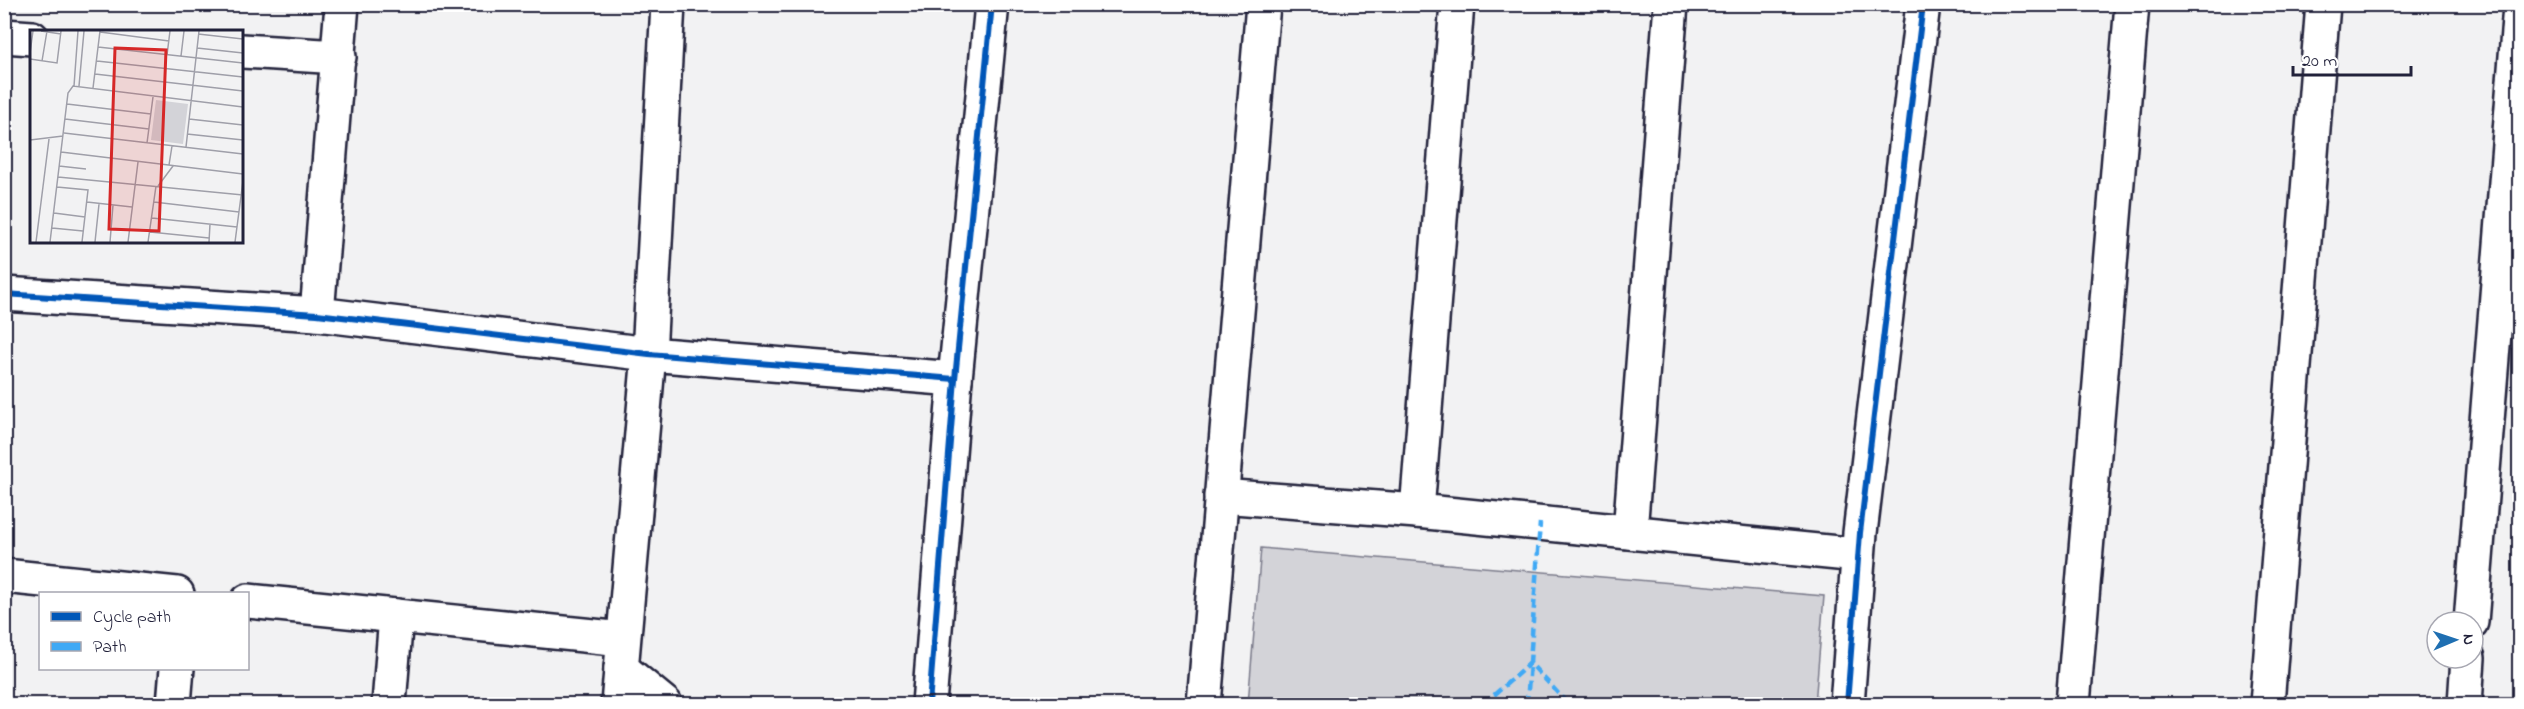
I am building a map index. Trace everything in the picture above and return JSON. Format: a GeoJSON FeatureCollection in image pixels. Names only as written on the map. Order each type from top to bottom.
{"type":"FeatureCollection","features":[{"type":"Feature","properties":{"kind":"street"},"geometry":{"type":"LineString","coordinates":[[317,314],[342,4]]}},
{"type":"Feature","properties":{"kind":"street"},"geometry":{"type":"LineString","coordinates":[[618,705],[649,354],[668,4]]}},
{"type":"Feature","properties":{"kind":"street"},"geometry":{"type":"LineString","coordinates":[[929,705],[955,380],[992,4]]}},
{"type":"Feature","properties":{"kind":"street"},"geometry":{"type":"LineString","coordinates":[[1204,705],[1263,4]]}},
{"type":"Feature","properties":{"kind":"street"},"geometry":{"type":"LineString","coordinates":[[1417,511],[1457,4]]}},
{"type":"Feature","properties":{"kind":"street"},"geometry":{"type":"LineString","coordinates":[[1630,532],[1671,4]]}},
{"type":"Feature","properties":{"kind":"street"},"geometry":{"type":"LineString","coordinates":[[1847,705],[1858,555],[1923,4]]}},
{"type":"Feature","properties":{"kind":"street"},"geometry":{"type":"LineString","coordinates":[[2073,705],[2132,4]]}},
{"type":"Feature","properties":{"kind":"street"},"geometry":{"type":"LineString","coordinates":[[2266,705],[2323,4]]}},
{"type":"Feature","properties":{"kind":"street"},"geometry":{"type":"LineString","coordinates":[[2472,610],[2520,6]]}},
{"type":"Feature","properties":{"kind":"street"},"geometry":{"type":"LineString","coordinates":[[4,36],[30,38]]}},
{"type":"Feature","properties":{"kind":"street"},"geometry":{"type":"LineString","coordinates":[[243,51],[339,57]]}},
{"type":"Feature","properties":{"kind":"street"},"geometry":{"type":"LineString","coordinates":[[4,294],[317,314],[649,354],[955,380]]}},
{"type":"Feature","properties":{"kind":"street"},"geometry":{"type":"LineString","coordinates":[[1221,496],[1417,511],[1858,555]]}},
{"type":"Feature","properties":{"kind":"street"},"geometry":{"type":"LineString","coordinates":[[4,576],[158,592]]}},
{"type":"Feature","properties":{"kind":"street"},"geometry":{"type":"LineString","coordinates":[[249,601],[396,616],[622,653],[665,705]]}},
{"type":"Feature","properties":{"kind":"street"},"geometry":{"type":"LineString","coordinates":[[389,705],[396,616]]}},
{"type":"Feature","properties":{"kind":"street"},"geometry":{"type":"LineString","coordinates":[[174,705],[177,670]]}},
{"type":"Feature","properties":{"kind":"street"},"geometry":{"type":"LineString","coordinates":[[2465,705],[2467,670]]}},
{"type":"Feature","properties":{"kind":"shaded area"},"geometry":{"type":"Polygon","coordinates":[[[1261,548],[1824,596],[1815,704],[1248,704],[1261,548]]]}},
{"type":"Feature","properties":{"kind":"marked path"},"geometry":{"type":"LineString","coordinates":[[1527,704],[1540,523]]}},
{"type":"Feature","properties":{"kind":"marked path"},"geometry":{"type":"LineString","coordinates":[[1484,704],[1530,663],[1568,704]]}},
{"type":"Feature","properties":{"kind":"cycle path"},"geometry":{"type":"LineString","coordinates":[[929,704],[955,379],[992,4]]}},
{"type":"Feature","properties":{"kind":"cycle path"},"geometry":{"type":"LineString","coordinates":[[1847,704],[1860,533],[1923,4]]}},
{"type":"Feature","properties":{"kind":"cycle path"},"geometry":{"type":"LineString","coordinates":[[4,294],[317,314],[649,354],[955,379]]}}]}
